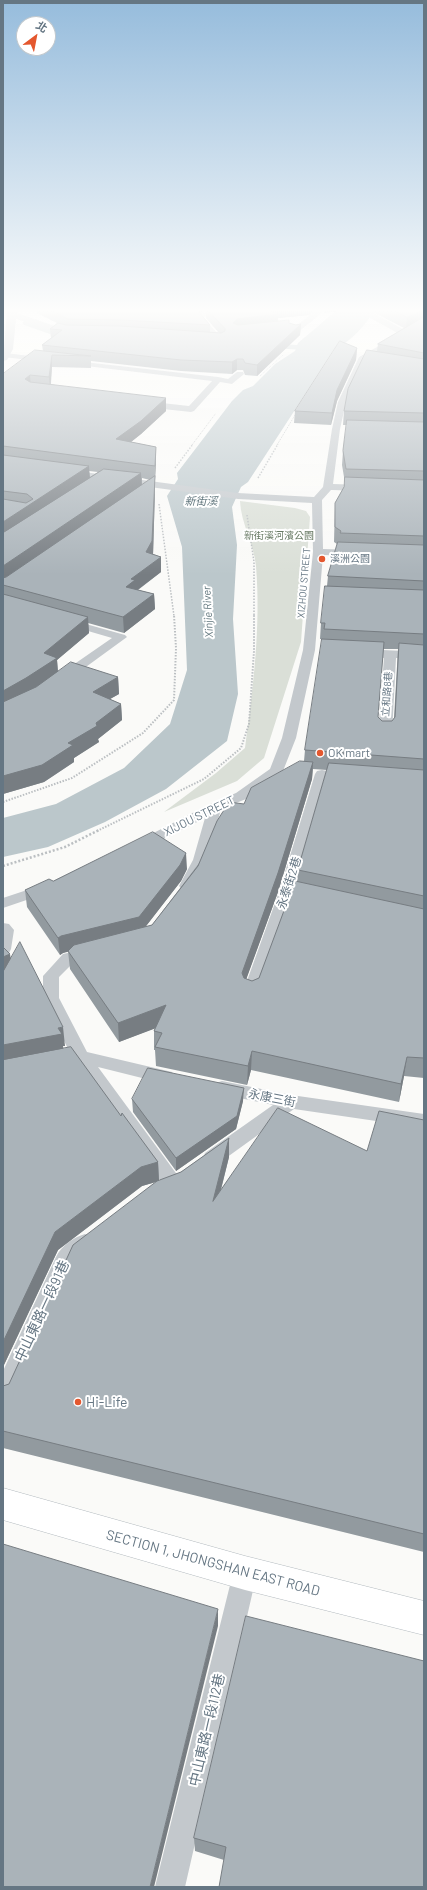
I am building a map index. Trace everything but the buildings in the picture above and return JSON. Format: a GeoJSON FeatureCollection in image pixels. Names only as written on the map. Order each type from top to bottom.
{"type":"FeatureCollection","features":[{"type":"Feature","properties":{"kind":"main road","name":"SECTION 1, JHONGSHAN EAST ROAD"},"geometry":{"type":"LineString","coordinates":[[3,1504],[245,1574],[424,1618]]}},
{"type":"Feature","properties":{"kind":"lane"},"geometry":{"type":"LineString","coordinates":[[138,403],[191,409],[201,398]]}},
{"type":"Feature","properties":{"kind":"lane"},"geometry":{"type":"LineString","coordinates":[[56,472],[243,496],[317,500],[328,487],[340,429],[342,402],[344,398]]}},
{"type":"Feature","properties":{"kind":"lane"},"geometry":{"type":"LineString","coordinates":[[90,486],[102,478]]}},
{"type":"Feature","properties":{"kind":"lane"},"geometry":{"type":"LineString","coordinates":[[141,494],[161,486]]}},
{"type":"Feature","properties":{"kind":"lane"},"geometry":{"type":"LineString","coordinates":[[328,487],[376,489]]}},
{"type":"Feature","properties":{"kind":"lane","name":"XIZHOU STREET"},"geometry":{"type":"LineString","coordinates":[[309,650],[318,596],[317,500]]}},
{"type":"Feature","properties":{"kind":"lane"},"geometry":{"type":"LineString","coordinates":[[318,552],[371,554]]}},
{"type":"Feature","properties":{"kind":"lane"},"geometry":{"type":"LineString","coordinates":[[52,685],[121,637],[55,618]]}},
{"type":"Feature","properties":{"kind":"lane"},"geometry":{"type":"LineString","coordinates":[[309,650],[324,651]]}},
{"type":"Feature","properties":{"kind":"lane","name":"XIJOU STREET"},"geometry":{"type":"LineString","coordinates":[[125,853],[215,807],[241,796],[260,784],[276,771],[289,738],[309,650]]}},
{"type":"Feature","properties":{"kind":"lane"},"geometry":{"type":"LineString","coordinates":[[353,652],[424,656]]}},
{"type":"Feature","properties":{"kind":"lane","name":"立和路8巷"},"geometry":{"type":"LineString","coordinates":[[385,734],[390,654]]}},
{"type":"Feature","properties":{"kind":"lane"},"geometry":{"type":"LineString","coordinates":[[276,771],[291,772]]}},
{"type":"Feature","properties":{"kind":"lane"},"geometry":{"type":"LineString","coordinates":[[306,773],[338,775]]}},
{"type":"Feature","properties":{"kind":"lane","name":"永泰街2巷"},"geometry":{"type":"LineString","coordinates":[[251,992],[287,892],[322,774]]}},
{"type":"Feature","properties":{"kind":"lane"},"geometry":{"type":"LineString","coordinates":[[180,895],[189,883],[200,860],[215,807]]}},
{"type":"Feature","properties":{"kind":"lane"},"geometry":{"type":"LineString","coordinates":[[3,903],[56,884]]}},
{"type":"Feature","properties":{"kind":"lane"},"geometry":{"type":"LineString","coordinates":[[287,892],[302,896]]}},
{"type":"Feature","properties":{"kind":"lane"},"geometry":{"type":"LineString","coordinates":[[3,928],[6,930],[3,949]]}},
{"type":"Feature","properties":{"kind":"lane"},"geometry":{"type":"LineString","coordinates":[[104,950],[68,958],[51,976],[51,998],[81,1057],[179,1180],[291,1102]]}},
{"type":"Feature","properties":{"kind":"lane"},"geometry":{"type":"LineString","coordinates":[[58,1061],[81,1057],[186,1081]]}},
{"type":"Feature","properties":{"kind":"lane","name":"永康三街"},"geometry":{"type":"LineString","coordinates":[[208,1086],[291,1102],[424,1121]]}},
{"type":"Feature","properties":{"kind":"lane","name":"中山東路一段91巷"},"geometry":{"type":"LineString","coordinates":[[3,1395],[66,1257],[102,1229]]}},
{"type":"Feature","properties":{"kind":"lane","name":"中山東路一段112巷"},"geometry":{"type":"LineString","coordinates":[[170,1887],[245,1574]]}},
{"type":"Feature","properties":{"kind":"path"},"geometry":{"type":"LineString","coordinates":[[3,802],[72,778],[107,758],[143,733],[174,700],[176,648],[172,593],[158,496],[161,486],[166,478],[219,410]]}},
{"type":"Feature","properties":{"kind":"path"},"geometry":{"type":"LineString","coordinates":[[3,866],[65,847],[204,779],[241,748],[249,724],[254,651],[254,562],[245,500],[243,496],[296,414]]}},
{"type":"Feature","properties":{"kind":"green space","name":"新街溪河濱公園"},"geometry":{"type":"Polygon","coordinates":[[[240,501],[295,508],[306,511],[310,517],[301,642],[264,758],[237,781],[164,812],[216,773],[245,748],[251,703],[258,612],[255,558],[243,518],[240,501]]]}},
{"type":"Feature","properties":{"kind":"water","name":"新街溪"},"geometry":{"type":"Polygon","coordinates":[[[235,398],[303,398],[248,482],[241,487],[232,507],[237,545],[233,619],[238,694],[227,741],[166,789],[105,822],[48,847],[3,857],[3,818],[56,804],[124,768],[170,724],[187,670],[182,547],[167,496],[178,479],[177,473],[235,398]]]}},
{"type":"Feature","properties":{"kind":"place","name":"溪洲公園"},"geometry":{"type":"Point","coordinates":[322,559]}},
{"type":"Feature","properties":{"kind":"place","name":"OK mart"},"geometry":{"type":"Point","coordinates":[320,753]}},
{"type":"Feature","properties":{"kind":"place","name":"Hi-Life"},"geometry":{"type":"Point","coordinates":[78,1402]}},
{"type":"Feature","properties":{"kind":"water label","name":"Xinjie River"},"geometry":{"type":"Point","coordinates":[208,612]}}]}
